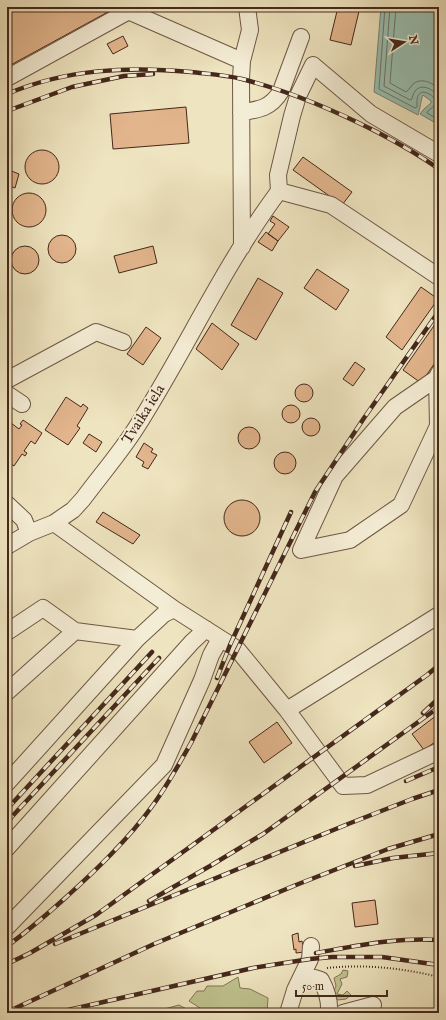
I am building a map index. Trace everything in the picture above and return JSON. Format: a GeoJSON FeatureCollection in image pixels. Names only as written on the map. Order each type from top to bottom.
{"type":"FeatureCollection","features":[{"type":"Feature","properties":{"kind":"street"},"geometry":{"type":"LineString","coordinates":[[242,247],[240,112],[242,61],[250,30],[247,7]]}},
{"type":"Feature","properties":{"kind":"street"},"geometry":{"type":"LineString","coordinates":[[7,78],[132,9],[242,61]]}},
{"type":"Feature","properties":{"kind":"street"},"geometry":{"type":"LineString","coordinates":[[240,112],[256,110],[272,103],[277,97],[281,91],[301,37]]}},
{"type":"Feature","properties":{"kind":"street"},"geometry":{"type":"LineString","coordinates":[[439,154],[371,114],[312,65],[298,96],[278,174],[279,192],[331,205],[439,278]]}},
{"type":"Feature","properties":{"kind":"street","name":"Tvaika iela"},"geometry":{"type":"LineString","coordinates":[[7,546],[29,533],[54,523],[72,510],[83,499],[135,429],[242,247],[279,192]]}},
{"type":"Feature","properties":{"kind":"street"},"geometry":{"type":"LineString","coordinates":[[7,380],[96,332],[124,342]]}},
{"type":"Feature","properties":{"kind":"street"},"geometry":{"type":"LineString","coordinates":[[438,376],[438,426],[400,505],[350,540],[301,550],[334,476],[395,407],[438,376]]}},
{"type":"Feature","properties":{"kind":"street"},"geometry":{"type":"LineString","coordinates":[[7,394],[22,404]]}},
{"type":"Feature","properties":{"kind":"street"},"geometry":{"type":"LineString","coordinates":[[7,504],[24,520],[29,533]]}},
{"type":"Feature","properties":{"kind":"street"},"geometry":{"type":"LineString","coordinates":[[54,523],[174,609],[237,649],[287,710],[342,786],[367,785],[439,751]]}},
{"type":"Feature","properties":{"kind":"street"},"geometry":{"type":"LineString","coordinates":[[7,632],[43,608],[76,631],[137,639]]}},
{"type":"Feature","properties":{"kind":"street"},"geometry":{"type":"LineString","coordinates":[[7,783],[137,639],[164,614],[174,609]]}},
{"type":"Feature","properties":{"kind":"street"},"geometry":{"type":"LineString","coordinates":[[287,710],[439,615]]}},
{"type":"Feature","properties":{"kind":"street"},"geometry":{"type":"LineString","coordinates":[[7,848],[192,642],[206,629]]}},
{"type":"Feature","properties":{"kind":"street"},"geometry":{"type":"LineString","coordinates":[[7,692],[76,631]]}},
{"type":"Feature","properties":{"kind":"street"},"geometry":{"type":"LineString","coordinates":[[7,927],[164,765],[202,680],[211,655],[220,639]]}},
{"type":"Feature","properties":{"kind":"street"},"geometry":{"type":"LineString","coordinates":[[288,1013],[310,959],[311,946]]}},
{"type":"Feature","properties":{"kind":"street"},"geometry":{"type":"LineString","coordinates":[[303,974],[321,980],[326,989],[330,1004],[329,1013]]}},
{"type":"Feature","properties":{"kind":"street"},"geometry":{"type":"LineString","coordinates":[[343,1013],[372,1005]]}},
{"type":"Feature","properties":{"kind":"path"},"geometry":{"type":"LineString","coordinates":[[303,974],[331,967],[375,966],[420,972],[439,977]]}},
{"type":"Feature","properties":{"kind":"green space"},"geometry":{"type":"Polygon","coordinates":[[[343,970],[348,971],[347,977],[340,979],[342,984],[337,994],[343,995],[347,991],[351,995],[346,999],[338,1000],[332,995],[336,986],[334,978],[341,974],[343,970]]]}},
{"type":"Feature","properties":{"kind":"green space"},"geometry":{"type":"Polygon","coordinates":[[[238,977],[240,988],[250,989],[268,998],[267,1013],[194,1013],[200,1008],[189,1001],[197,991],[204,991],[207,986],[223,986],[238,977]]]}},
{"type":"Feature","properties":{"kind":"green space"},"geometry":{"type":"Polygon","coordinates":[[[179,1005],[194,1013],[157,1013],[157,1011],[179,1005]]]}},
{"type":"Feature","properties":{"kind":"water"},"geometry":{"type":"Polygon","coordinates":[[[381,7],[439,7],[439,125],[420,114],[431,103],[431,101],[423,95],[418,115],[374,92],[381,7]]]}},
{"type":"Feature","properties":{"kind":"building"},"geometry":{"type":"Polygon","coordinates":[[[7,7],[117,7],[7,67],[7,7]]]}},
{"type":"Feature","properties":{"kind":"building"},"geometry":{"type":"Polygon","coordinates":[[[338,7],[360,7],[351,45],[330,40],[338,7]]]}},
{"type":"Feature","properties":{"kind":"building"},"geometry":{"type":"Polygon","coordinates":[[[123,36],[128,46],[113,54],[107,44],[123,36]]]}},
{"type":"Feature","properties":{"kind":"building"},"geometry":{"type":"Polygon","coordinates":[[[186,107],[189,143],[113,149],[110,114],[186,107]]]}},
{"type":"Feature","properties":{"kind":"building"},"geometry":{"type":"Polygon","coordinates":[[[45,150],[54,155],[58,160],[58,174],[54,179],[49,183],[39,184],[35,183],[26,174],[25,164],[26,160],[35,151],[45,150]]]}},
{"type":"Feature","properties":{"kind":"building"},"geometry":{"type":"Polygon","coordinates":[[[303,157],[352,192],[342,205],[293,170],[303,157]]]}},
{"type":"Feature","properties":{"kind":"building"},"geometry":{"type":"Polygon","coordinates":[[[9,170],[19,174],[15,188],[7,185],[9,170]]]}},
{"type":"Feature","properties":{"kind":"building"},"geometry":{"type":"Polygon","coordinates":[[[32,193],[41,198],[45,203],[45,217],[41,222],[36,226],[26,227],[22,226],[13,217],[12,207],[13,203],[22,194],[32,193]]]}},
{"type":"Feature","properties":{"kind":"building"},"geometry":{"type":"Polygon","coordinates":[[[273,216],[289,227],[278,241],[268,234],[275,224],[270,221],[273,216]]]}},
{"type":"Feature","properties":{"kind":"building"},"geometry":{"type":"Polygon","coordinates":[[[266,232],[278,241],[272,251],[258,242],[266,232]]]}},
{"type":"Feature","properties":{"kind":"building"},"geometry":{"type":"Polygon","coordinates":[[[62,235],[72,239],[76,249],[72,259],[62,263],[52,259],[48,249],[52,239],[62,235]]]}},
{"type":"Feature","properties":{"kind":"building"},"geometry":{"type":"Polygon","coordinates":[[[25,246],[35,250],[39,260],[35,270],[25,274],[15,270],[11,260],[15,250],[25,246]]]}},
{"type":"Feature","properties":{"kind":"building"},"geometry":{"type":"Polygon","coordinates":[[[153,246],[157,263],[119,273],[114,256],[153,246]]]}},
{"type":"Feature","properties":{"kind":"building"},"geometry":{"type":"Polygon","coordinates":[[[317,269],[349,290],[336,310],[304,288],[317,269]]]}},
{"type":"Feature","properties":{"kind":"building"},"geometry":{"type":"Polygon","coordinates":[[[258,278],[283,293],[256,340],[231,325],[258,278]]]}},
{"type":"Feature","properties":{"kind":"building"},"geometry":{"type":"Polygon","coordinates":[[[421,287],[438,299],[402,350],[386,337],[421,287]]]}},
{"type":"Feature","properties":{"kind":"building"},"geometry":{"type":"Polygon","coordinates":[[[438,320],[439,357],[421,383],[403,370],[438,320]]]}},
{"type":"Feature","properties":{"kind":"building"},"geometry":{"type":"Polygon","coordinates":[[[212,323],[239,344],[222,370],[196,349],[212,323]]]}},
{"type":"Feature","properties":{"kind":"building"},"geometry":{"type":"Polygon","coordinates":[[[146,327],[161,338],[143,365],[127,354],[146,327]]]}},
{"type":"Feature","properties":{"kind":"building"},"geometry":{"type":"Polygon","coordinates":[[[355,362],[365,369],[353,386],[343,379],[355,362]]]}},
{"type":"Feature","properties":{"kind":"building"},"geometry":{"type":"Polygon","coordinates":[[[300,384],[308,384],[313,389],[311,400],[308,402],[300,402],[295,397],[295,389],[300,384]]]}},
{"type":"Feature","properties":{"kind":"building"},"geometry":{"type":"Polygon","coordinates":[[[66,397],[81,407],[83,404],[88,408],[77,426],[80,428],[68,445],[45,430],[66,397]]]}},
{"type":"Feature","properties":{"kind":"building"},"geometry":{"type":"Polygon","coordinates":[[[287,405],[295,405],[300,410],[298,421],[295,423],[287,423],[282,418],[282,410],[287,405]]]}},
{"type":"Feature","properties":{"kind":"building"},"geometry":{"type":"Polygon","coordinates":[[[307,418],[315,418],[320,423],[318,434],[315,436],[307,436],[302,431],[302,423],[307,418]]]}},
{"type":"Feature","properties":{"kind":"building"},"geometry":{"type":"Polygon","coordinates":[[[7,420],[19,429],[23,420],[42,433],[35,444],[31,441],[24,451],[27,453],[25,456],[22,454],[14,466],[7,461],[7,420]]]}},
{"type":"Feature","properties":{"kind":"building"},"geometry":{"type":"Polygon","coordinates":[[[249,427],[257,430],[260,438],[257,446],[249,449],[241,446],[238,438],[241,430],[249,427]]]}},
{"type":"Feature","properties":{"kind":"building"},"geometry":{"type":"Polygon","coordinates":[[[89,434],[102,442],[96,452],[83,443],[89,434]]]}},
{"type":"Feature","properties":{"kind":"building"},"geometry":{"type":"Polygon","coordinates":[[[144,443],[153,449],[151,452],[157,455],[148,469],[142,466],[144,462],[136,457],[144,443]]]}},
{"type":"Feature","properties":{"kind":"building"},"geometry":{"type":"Polygon","coordinates":[[[285,452],[293,455],[296,463],[293,471],[285,474],[277,471],[274,463],[277,455],[285,452]]]}},
{"type":"Feature","properties":{"kind":"building"},"geometry":{"type":"Polygon","coordinates":[[[246,500],[255,505],[259,511],[259,525],[255,531],[246,536],[238,536],[229,531],[225,525],[224,514],[229,505],[235,501],[246,500]]]}},
{"type":"Feature","properties":{"kind":"building"},"geometry":{"type":"Polygon","coordinates":[[[103,512],[140,535],[133,544],[96,522],[103,512]]]}},
{"type":"Feature","properties":{"kind":"building"},"geometry":{"type":"Polygon","coordinates":[[[437,715],[439,717],[439,739],[424,750],[412,734],[437,715]]]}},
{"type":"Feature","properties":{"kind":"building"},"geometry":{"type":"Polygon","coordinates":[[[277,722],[292,743],[264,763],[249,742],[277,722]]]}},
{"type":"Feature","properties":{"kind":"building"},"geometry":{"type":"Polygon","coordinates":[[[375,900],[378,924],[355,927],[352,903],[375,900]]]}},
{"type":"Feature","properties":{"kind":"building"},"geometry":{"type":"Polygon","coordinates":[[[298,933],[299,942],[302,941],[304,952],[296,953],[296,949],[294,950],[292,935],[298,933]]]}},
{"type":"Feature","properties":{"kind":"railway"},"geometry":{"type":"LineString","coordinates":[[7,94],[52,79],[98,71],[144,69],[229,76],[277,89],[328,109],[385,136],[439,169]]}},
{"type":"Feature","properties":{"kind":"railway"},"geometry":{"type":"LineString","coordinates":[[7,111],[72,87],[124,76],[153,74]]}},
{"type":"Feature","properties":{"kind":"railway"},"geometry":{"type":"LineString","coordinates":[[7,946],[43,918],[99,866],[133,831],[158,798],[191,743],[315,492],[364,418],[439,311]]}},
{"type":"Feature","properties":{"kind":"railway"},"geometry":{"type":"LineString","coordinates":[[217,678],[230,645],[291,512]]}},
{"type":"Feature","properties":{"kind":"railway"},"geometry":{"type":"LineString","coordinates":[[7,809],[152,652]]}},
{"type":"Feature","properties":{"kind":"railway"},"geometry":{"type":"LineString","coordinates":[[7,822],[159,658]]}},
{"type":"Feature","properties":{"kind":"railway"},"geometry":{"type":"LineString","coordinates":[[7,964],[30,953],[96,915],[439,665]]}},
{"type":"Feature","properties":{"kind":"railway"},"geometry":{"type":"LineString","coordinates":[[423,713],[439,698]]}},
{"type":"Feature","properties":{"kind":"railway"},"geometry":{"type":"LineString","coordinates":[[149,901],[263,834],[439,707]]}},
{"type":"Feature","properties":{"kind":"railway"},"geometry":{"type":"LineString","coordinates":[[406,781],[439,767]]}},
{"type":"Feature","properties":{"kind":"railway"},"geometry":{"type":"LineString","coordinates":[[55,944],[348,824],[439,790]]}},
{"type":"Feature","properties":{"kind":"railway"},"geometry":{"type":"LineString","coordinates":[[7,1012],[154,944],[296,885],[388,849],[439,834]]}},
{"type":"Feature","properties":{"kind":"railway"},"geometry":{"type":"LineString","coordinates":[[355,866],[393,858],[439,853]]}},
{"type":"Feature","properties":{"kind":"railway"},"geometry":{"type":"LineString","coordinates":[[316,953],[393,941],[424,939],[439,940]]}},
{"type":"Feature","properties":{"kind":"railway"},"geometry":{"type":"LineString","coordinates":[[55,1013],[253,968],[310,959],[332,957],[382,957],[439,965]]}}]}
